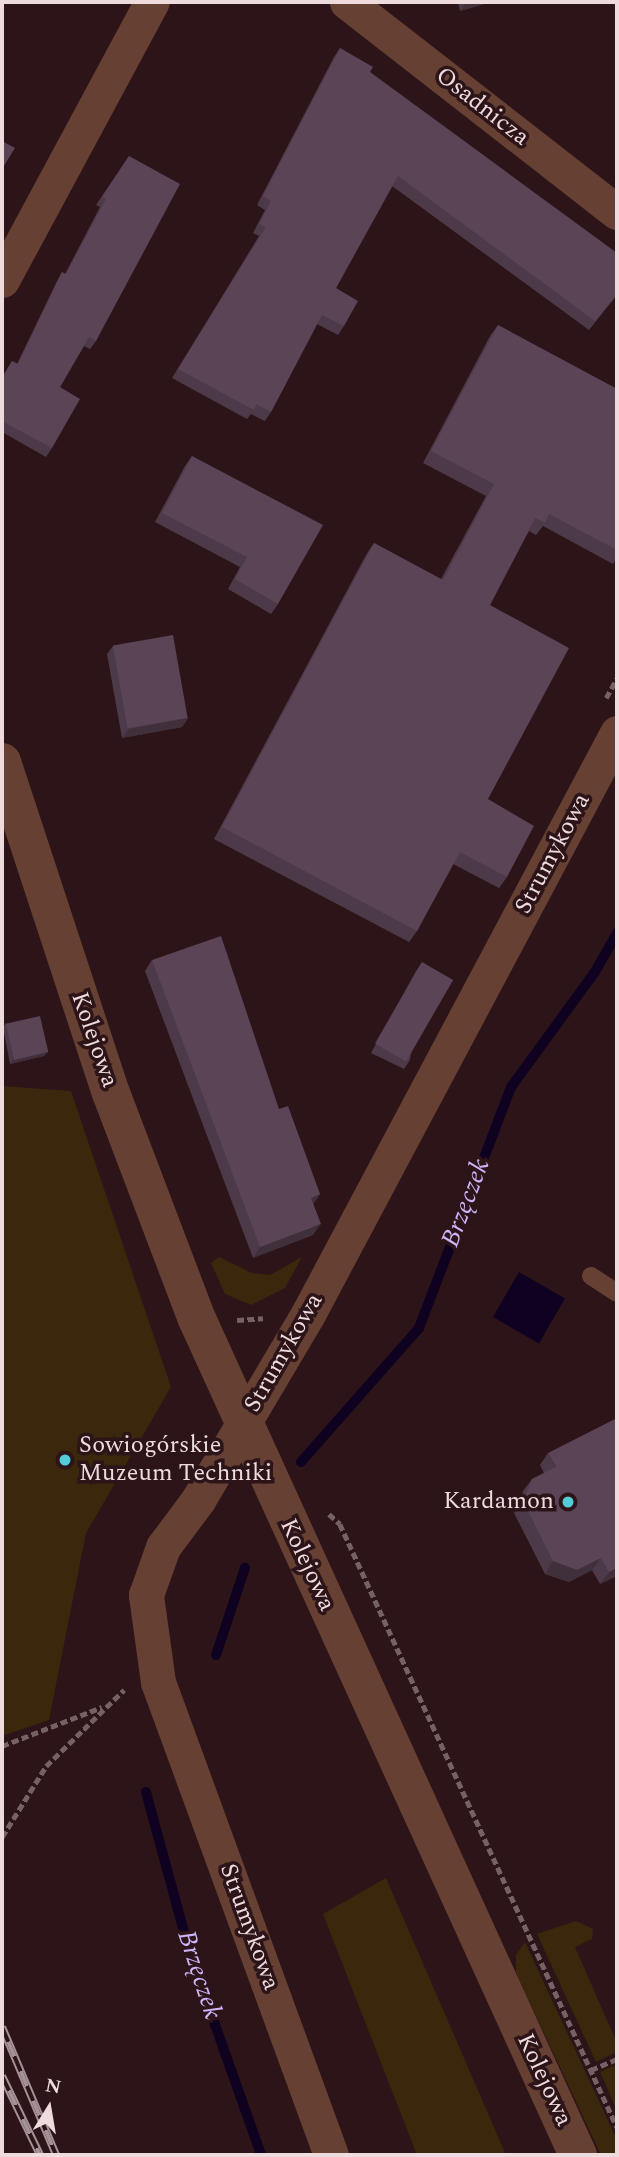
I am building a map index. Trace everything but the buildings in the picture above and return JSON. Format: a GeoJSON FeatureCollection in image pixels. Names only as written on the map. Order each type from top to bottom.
{"type":"FeatureCollection","features":[{"type":"Feature","properties":{"kind":"street"},"geometry":{"type":"LineString","coordinates":[[2,280],[152,2]]}},
{"type":"Feature","properties":{"kind":"street","name":"Osadnicza"},"geometry":{"type":"LineString","coordinates":[[347,2],[616,209]]}},
{"type":"Feature","properties":{"kind":"street","name":"Strumykowa"},"geometry":{"type":"LineString","coordinates":[[331,2155],[158,1682],[149,1634],[146,1595],[154,1566],[308,1314],[617,733]]}},
{"type":"Feature","properties":{"kind":"street","name":"Kolejowa"},"geometry":{"type":"LineString","coordinates":[[2,762],[111,1093],[197,1319],[578,2155]]}},
{"type":"Feature","properties":{"kind":"lane"},"geometry":{"type":"LineString","coordinates":[[591,1276],[617,1293]]}},
{"type":"Feature","properties":{"kind":"path"},"geometry":{"type":"LineString","coordinates":[[326,1511],[340,1524],[617,2127]]}},
{"type":"Feature","properties":{"kind":"path"},"geometry":{"type":"LineString","coordinates":[[2,1838],[46,1766],[80,1736],[103,1707],[130,1686]]}},
{"type":"Feature","properties":{"kind":"path"},"geometry":{"type":"LineString","coordinates":[[2,1746],[103,1707]]}},
{"type":"Feature","properties":{"kind":"path"},"geometry":{"type":"LineString","coordinates":[[591,2070],[617,2059]]}},
{"type":"Feature","properties":{"kind":"shaded area","name":"Sowiogórskie Muzeum Techniki"},"geometry":{"type":"Polygon","coordinates":[[[2,1086],[71,1091],[171,1387],[86,1533],[49,1720],[2,1736],[2,1086]]]}},
{"type":"Feature","properties":{"kind":"shaded area"},"geometry":{"type":"Polygon","coordinates":[[[219,1257],[252,1273],[270,1275],[302,1257],[285,1288],[251,1305],[225,1294],[211,1263],[219,1257]]]}},
{"type":"Feature","properties":{"kind":"shaded area"},"geometry":{"type":"Polygon","coordinates":[[[519,1272],[565,1298],[539,1344],[493,1317],[519,1272]]]}},
{"type":"Feature","properties":{"kind":"shaded area"},"geometry":{"type":"Polygon","coordinates":[[[386,1878],[506,2155],[417,2155],[323,1914],[386,1878]]]}},
{"type":"Feature","properties":{"kind":"shaded area"},"geometry":{"type":"Polygon","coordinates":[[[576,1921],[593,1929],[592,1939],[575,1947],[617,2043],[617,2052],[596,2062],[537,1934],[576,1921]]]}},
{"type":"Feature","properties":{"kind":"shaded area"},"geometry":{"type":"Polygon","coordinates":[[[525,1942],[617,2140],[617,2155],[601,2155],[516,1973],[516,1955],[525,1942]]]}},
{"type":"Feature","properties":{"kind":"shaded area"},"geometry":{"type":"Polygon","coordinates":[[[617,2064],[617,2111],[600,2072],[617,2064]]]}},
{"type":"Feature","properties":{"kind":"waterway","name":"Brzęczek"},"geometry":{"type":"LineString","coordinates":[[301,1462],[419,1328],[511,1087],[595,972],[617,933]]}},
{"type":"Feature","properties":{"kind":"waterway","name":"Brzęczek"},"geometry":{"type":"LineString","coordinates":[[216,1655],[245,1568]]}},
{"type":"Feature","properties":{"kind":"waterway","name":"Brzęczek"},"geometry":{"type":"LineString","coordinates":[[146,1792],[190,1954],[261,2155]]}},
{"type":"Feature","properties":{"kind":"railway"},"geometry":{"type":"LineString","coordinates":[[2,2027],[56,2155]]}},
{"type":"Feature","properties":{"kind":"railway"},"geometry":{"type":"LineString","coordinates":[[2,2076],[40,2155]]}},
{"type":"Feature","properties":{"kind":"place","name":"Sowiogórskie Muzeum Techniki"},"geometry":{"type":"Point","coordinates":[65,1460]}},
{"type":"Feature","properties":{"kind":"place","name":"Kardamon"},"geometry":{"type":"Point","coordinates":[568,1502]}}]}
